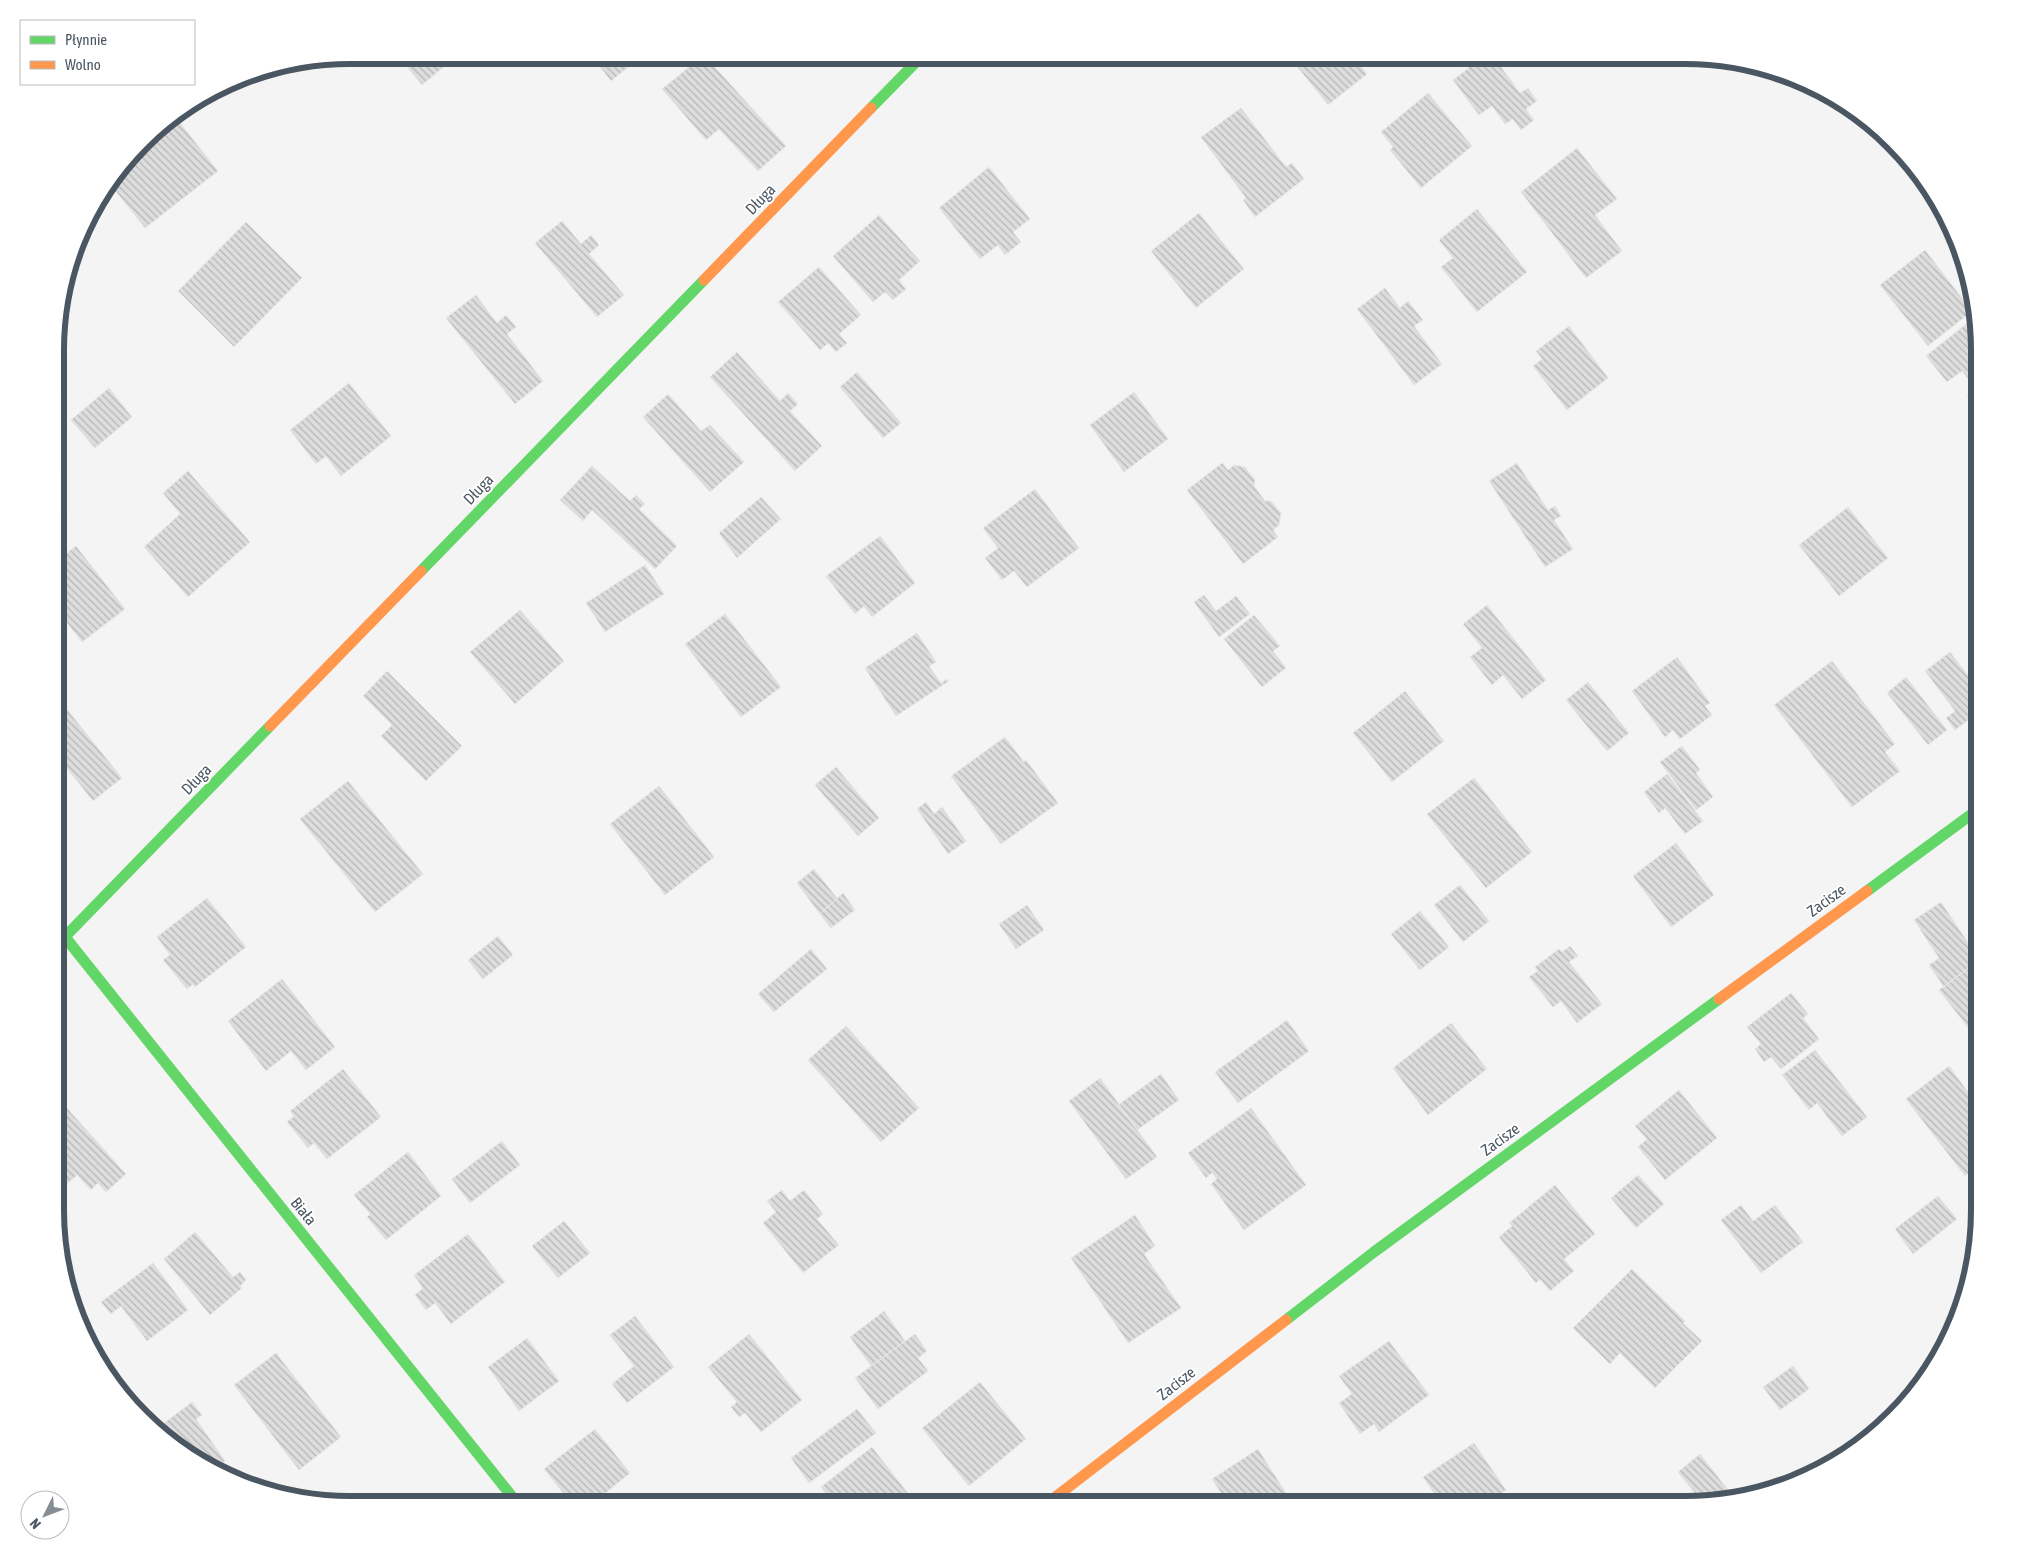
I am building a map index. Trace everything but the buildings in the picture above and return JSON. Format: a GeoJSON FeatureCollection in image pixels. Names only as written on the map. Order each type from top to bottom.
{"type":"FeatureCollection","features":[{"type":"Feature","properties":{"kind":"street","name":"Długa"},"geometry":{"type":"LineString","coordinates":[[64,938],[914,64]]}},
{"type":"Feature","properties":{"kind":"street","name":"Zacisze"},"geometry":{"type":"LineString","coordinates":[[1057,1496],[1374,1252],[1971,815]]}},
{"type":"Feature","properties":{"kind":"street","name":"Biała"},"geometry":{"type":"LineString","coordinates":[[64,947],[511,1496]]}},
{"type":"Feature","properties":{"kind":"traffic: fast"},"geometry":{"type":"LineString","coordinates":[[871,108],[914,64]]}},
{"type":"Feature","properties":{"kind":"traffic: fast"},"geometry":{"type":"LineString","coordinates":[[421,571],[704,280]]}},
{"type":"Feature","properties":{"kind":"traffic: fast"},"geometry":{"type":"LineString","coordinates":[[64,938],[270,726]]}},
{"type":"Feature","properties":{"kind":"traffic: fast"},"geometry":{"type":"LineString","coordinates":[[1867,891],[1971,815]]}},
{"type":"Feature","properties":{"kind":"traffic: fast"},"geometry":{"type":"LineString","coordinates":[[65,937],[512,1496]]}},
{"type":"Feature","properties":{"kind":"traffic: fast"},"geometry":{"type":"LineString","coordinates":[[1286,1320],[1374,1252],[1719,999]]}},
{"type":"Feature","properties":{"kind":"traffic: slow"},"geometry":{"type":"LineString","coordinates":[[704,280],[871,108]]}},
{"type":"Feature","properties":{"kind":"traffic: slow"},"geometry":{"type":"LineString","coordinates":[[270,726],[421,571]]}},
{"type":"Feature","properties":{"kind":"traffic: slow"},"geometry":{"type":"LineString","coordinates":[[1719,999],[1867,891]]}},
{"type":"Feature","properties":{"kind":"traffic: slow"},"geometry":{"type":"LineString","coordinates":[[1057,1496],[1286,1320]]}}]}
